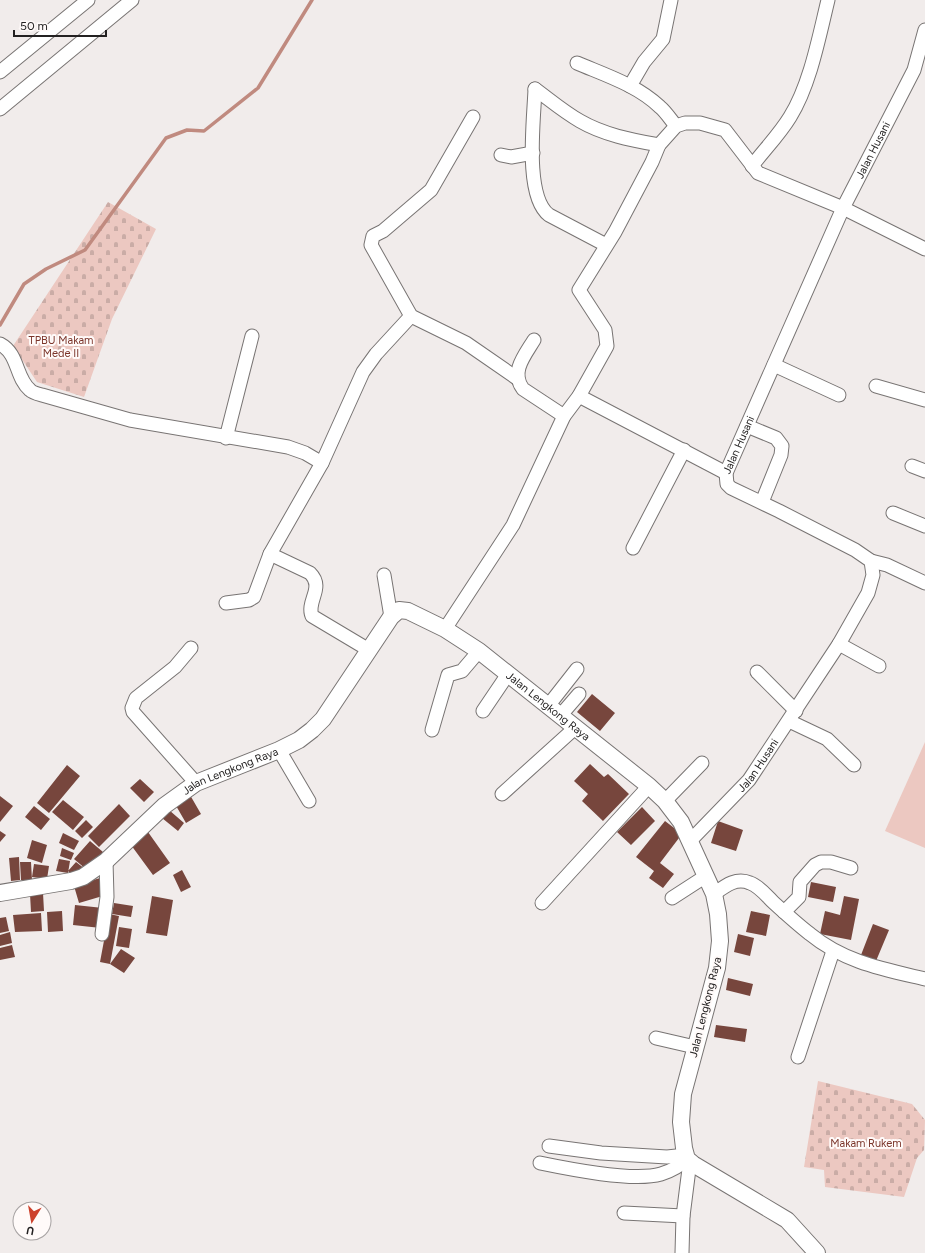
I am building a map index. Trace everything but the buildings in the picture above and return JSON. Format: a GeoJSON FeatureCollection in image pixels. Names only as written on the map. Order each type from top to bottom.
{"type":"FeatureCollection","features":[{"type":"Feature","properties":{"kind":"street"},"geometry":{"type":"LineString","coordinates":[[0,72],[88,0]]}},
{"type":"Feature","properties":{"kind":"street"},"geometry":{"type":"LineString","coordinates":[[0,109],[132,0]]}},
{"type":"Feature","properties":{"kind":"street"},"geometry":{"type":"LineString","coordinates":[[630,86],[644,62],[663,39],[671,0]]}},
{"type":"Feature","properties":{"kind":"street"},"geometry":{"type":"LineString","coordinates":[[752,166],[790,117],[800,97],[820,33],[828,0]]}},
{"type":"Feature","properties":{"kind":"street","name":"Jalan Husani"},"geometry":{"type":"LineString","coordinates":[[690,841],[702,826],[722,810],[749,780],[839,644],[868,594],[873,575],[871,561],[855,550],[728,486],[726,473],[843,208],[914,70],[925,30]]}},
{"type":"Feature","properties":{"kind":"street"},"geometry":{"type":"LineString","coordinates":[[577,63],[630,86],[660,107],[676,126]]}},
{"type":"Feature","properties":{"kind":"street"},"geometry":{"type":"LineString","coordinates":[[606,245],[549,215],[543,210],[535,193],[533,180],[533,154],[535,89],[580,121],[591,127],[625,139],[659,145]]}},
{"type":"Feature","properties":{"kind":"street"},"geometry":{"type":"LineString","coordinates":[[473,117],[431,190],[383,231],[374,236],[371,241],[375,254],[411,316],[466,343],[518,379]]}},
{"type":"Feature","properties":{"kind":"street"},"geometry":{"type":"LineString","coordinates":[[445,629],[513,525],[564,416],[579,396],[607,346],[605,330],[579,290],[652,162],[659,145],[676,126],[691,122],[714,126],[725,130],[758,173],[843,208],[925,249]]}},
{"type":"Feature","properties":{"kind":"street"},"geometry":{"type":"LineString","coordinates":[[501,155],[511,157],[533,154]]}},
{"type":"Feature","properties":{"kind":"street"},"geometry":{"type":"LineString","coordinates":[[226,603],[249,600],[254,597],[270,554],[322,463],[364,372],[376,354],[411,316]]}},
{"type":"Feature","properties":{"kind":"street"},"geometry":{"type":"LineString","coordinates":[[226,438],[252,336]]}},
{"type":"Feature","properties":{"kind":"street"},"geometry":{"type":"LineString","coordinates":[[534,340],[518,370],[518,379],[523,389],[564,416]]}},
{"type":"Feature","properties":{"kind":"street"},"geometry":{"type":"LineString","coordinates":[[0,344],[7,348],[13,355],[23,380],[30,391],[130,420],[226,438],[288,447],[305,453],[322,463]]}},
{"type":"Feature","properties":{"kind":"street"},"geometry":{"type":"LineString","coordinates":[[774,365],[839,395]]}},
{"type":"Feature","properties":{"kind":"street"},"geometry":{"type":"LineString","coordinates":[[876,386],[925,400]]}},
{"type":"Feature","properties":{"kind":"street"},"geometry":{"type":"LineString","coordinates":[[579,396],[726,473]]}},
{"type":"Feature","properties":{"kind":"street"},"geometry":{"type":"LineString","coordinates":[[747,426],[776,438],[782,446],[781,455],[762,502]]}},
{"type":"Feature","properties":{"kind":"street"},"geometry":{"type":"LineString","coordinates":[[633,548],[684,450]]}},
{"type":"Feature","properties":{"kind":"street"},"geometry":{"type":"LineString","coordinates":[[912,466],[925,471]]}},
{"type":"Feature","properties":{"kind":"street"},"geometry":{"type":"LineString","coordinates":[[893,513],[925,526]]}},
{"type":"Feature","properties":{"kind":"street"},"geometry":{"type":"LineString","coordinates":[[270,554],[310,572],[314,576],[316,586],[311,610],[312,616],[369,650]]}},
{"type":"Feature","properties":{"kind":"street"},"geometry":{"type":"LineString","coordinates":[[871,561],[887,565],[925,583]]}},
{"type":"Feature","properties":{"kind":"street"},"geometry":{"type":"LineString","coordinates":[[384,575],[391,617]]}},
{"type":"Feature","properties":{"kind":"street","name":"Jalan Lengkong Raya"},"geometry":{"type":"LineString","coordinates":[[0,893],[71,881],[94,871],[164,806],[196,783],[279,750],[306,735],[322,719],[391,617],[399,610],[408,611],[428,619],[445,629],[478,651],[508,674],[649,786],[665,801],[681,822],[714,894],[720,928],[717,968],[683,1094],[681,1122],[688,1158]]}},
{"type":"Feature","properties":{"kind":"street"},"geometry":{"type":"LineString","coordinates":[[839,644],[879,666]]}},
{"type":"Feature","properties":{"kind":"street"},"geometry":{"type":"LineString","coordinates":[[191,648],[175,667],[136,698],[132,708],[133,712],[196,783]]}},
{"type":"Feature","properties":{"kind":"street"},"geometry":{"type":"LineString","coordinates":[[432,730],[448,675],[462,671],[478,651]]}},
{"type":"Feature","properties":{"kind":"street"},"geometry":{"type":"LineString","coordinates":[[554,711],[576,669]]}},
{"type":"Feature","properties":{"kind":"street"},"geometry":{"type":"LineString","coordinates":[[756,672],[792,716],[808,732],[827,739],[854,765]]}},
{"type":"Feature","properties":{"kind":"street"},"geometry":{"type":"LineString","coordinates":[[483,711],[508,674]]}},
{"type":"Feature","properties":{"kind":"street"},"geometry":{"type":"LineString","coordinates":[[554,711],[579,694]]}},
{"type":"Feature","properties":{"kind":"street"},"geometry":{"type":"LineString","coordinates":[[502,794],[575,728]]}},
{"type":"Feature","properties":{"kind":"street"},"geometry":{"type":"LineString","coordinates":[[279,750],[309,801]]}},
{"type":"Feature","properties":{"kind":"street"},"geometry":{"type":"LineString","coordinates":[[665,801],[702,763]]}},
{"type":"Feature","properties":{"kind":"street"},"geometry":{"type":"LineString","coordinates":[[542,903],[649,786]]}},
{"type":"Feature","properties":{"kind":"street"},"geometry":{"type":"LineString","coordinates":[[681,822],[702,826]]}},
{"type":"Feature","properties":{"kind":"street"},"geometry":{"type":"LineString","coordinates":[[102,934],[107,897],[106,861]]}},
{"type":"Feature","properties":{"kind":"street"},"geometry":{"type":"LineString","coordinates":[[784,912],[799,897],[800,882],[815,864],[821,862],[831,862],[851,868]]}},
{"type":"Feature","properties":{"kind":"street"},"geometry":{"type":"LineString","coordinates":[[672,898],[706,876]]}},
{"type":"Feature","properties":{"kind":"street"},"geometry":{"type":"LineString","coordinates":[[714,894],[729,883],[736,881],[750,882],[809,934],[833,951],[877,968],[925,979]]}},
{"type":"Feature","properties":{"kind":"street"},"geometry":{"type":"LineString","coordinates":[[798,1057],[833,951]]}},
{"type":"Feature","properties":{"kind":"street"},"geometry":{"type":"LineString","coordinates":[[656,1038],[695,1047]]}},
{"type":"Feature","properties":{"kind":"street"},"geometry":{"type":"LineString","coordinates":[[549,1146],[601,1153],[688,1158],[787,1220],[816,1253]]}},
{"type":"Feature","properties":{"kind":"street"},"geometry":{"type":"LineString","coordinates":[[540,1163],[579,1170],[650,1176],[669,1171],[688,1158]]}},
{"type":"Feature","properties":{"kind":"street"},"geometry":{"type":"LineString","coordinates":[[682,1253],[683,1216],[688,1158]]}},
{"type":"Feature","properties":{"kind":"street"},"geometry":{"type":"LineString","coordinates":[[624,1213],[683,1216]]}},
{"type":"Feature","properties":{"kind":"green space","name":"TPBU Makam Mede II"},"geometry":{"type":"Polygon","coordinates":[[[108,202],[156,229],[112,319],[84,397],[37,382],[13,346],[108,202]]]}},
{"type":"Feature","properties":{"kind":"green space"},"geometry":{"type":"Polygon","coordinates":[[[925,742],[925,848],[885,831],[925,742]]]}},
{"type":"Feature","properties":{"kind":"green space","name":"Makam Rukem"},"geometry":{"type":"Polygon","coordinates":[[[818,1081],[912,1104],[925,1120],[924,1150],[917,1158],[904,1197],[825,1187],[824,1170],[804,1167],[818,1081]]]}},
{"type":"Feature","properties":{"kind":"waterway"},"geometry":{"type":"LineString","coordinates":[[0,325],[24,284],[46,269],[85,250],[166,138],[187,130],[204,131],[258,88],[312,0]]}}]}
